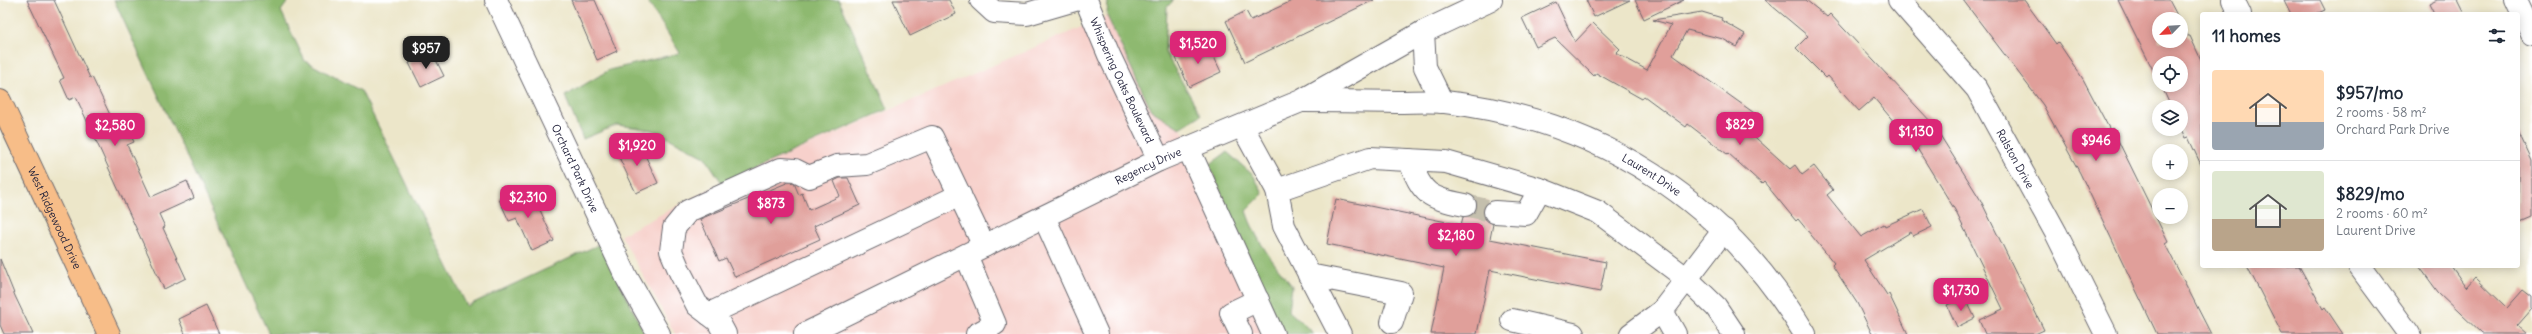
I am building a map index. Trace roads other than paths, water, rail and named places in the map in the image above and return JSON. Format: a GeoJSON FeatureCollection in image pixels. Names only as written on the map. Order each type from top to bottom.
{"type":"FeatureCollection","features":[{"type":"Feature","properties":{"kind":"main road","name":"West Ridgewood Drive"},"geometry":{"type":"LineString","coordinates":[[0,101],[109,334]]}},
{"type":"Feature","properties":{"kind":"street","name":"Orchard Park Drive"},"geometry":{"type":"LineString","coordinates":[[496,0],[627,278],[659,334]]}},
{"type":"Feature","properties":{"kind":"street"},"geometry":{"type":"LineString","coordinates":[[981,0],[994,12],[1027,14],[1075,0]]}},
{"type":"Feature","properties":{"kind":"street","name":"Whispering Oaks Boulevard"},"geometry":{"type":"LineString","coordinates":[[1086,0],[1109,55],[1159,160]]}},
{"type":"Feature","properties":{"kind":"street","name":"Regency Drive"},"geometry":{"type":"LineString","coordinates":[[805,334],[1159,160],[1301,101],[1424,32],[1491,0]]}},
{"type":"Feature","properties":{"kind":"street","name":"Ralston Drive"},"geometry":{"type":"LineString","coordinates":[[1900,0],[1977,89],[2056,233],[2106,334]]}},
{"type":"Feature","properties":{"kind":"street"},"geometry":{"type":"LineString","coordinates":[[2232,0],[2239,12]]}},
{"type":"Feature","properties":{"kind":"street"},"geometry":{"type":"LineString","coordinates":[[2516,0],[2532,34]]}},
{"type":"Feature","properties":{"kind":"street"},"geometry":{"type":"LineString","coordinates":[[1424,32],[1425,67],[1442,102]]}},
{"type":"Feature","properties":{"kind":"street","name":"Laurent Drive"},"geometry":{"type":"LineString","coordinates":[[1301,101],[1442,102],[1476,106],[1525,117],[1591,140],[1638,164],[1669,184],[1724,230],[1767,277],[1805,334]]}},
{"type":"Feature","properties":{"kind":"street"},"geometry":{"type":"LineString","coordinates":[[1242,126],[1277,190],[1284,226],[1340,334]]}},
{"type":"Feature","properties":{"kind":"street"},"geometry":{"type":"LineString","coordinates":[[725,334],[718,321],[697,305],[672,251],[674,228],[688,211],[782,169],[795,170],[809,177],[837,166],[867,164],[932,137],[960,195],[975,250],[990,331]]}},
{"type":"Feature","properties":{"kind":"street"},"geometry":{"type":"LineString","coordinates":[[1188,148],[1273,334]]}},
{"type":"Feature","properties":{"kind":"street"},"geometry":{"type":"LineString","coordinates":[[1277,190],[1370,158],[1446,162],[1540,189],[1598,212],[1686,278],[1716,307],[1734,334]]}},
{"type":"Feature","properties":{"kind":"street"},"geometry":{"type":"LineString","coordinates":[[1409,160],[1420,187],[1438,200],[1465,205]]}},
{"type":"Feature","properties":{"kind":"street"},"geometry":{"type":"LineString","coordinates":[[1495,212],[1526,214],[1540,189]]}},
{"type":"Feature","properties":{"kind":"street"},"geometry":{"type":"LineString","coordinates":[[709,314],[960,195]]}},
{"type":"Feature","properties":{"kind":"street"},"geometry":{"type":"LineString","coordinates":[[1044,217],[1097,334]]}},
{"type":"Feature","properties":{"kind":"street"},"geometry":{"type":"LineString","coordinates":[[1631,334],[1662,311],[1724,230]]}},
{"type":"Feature","properties":{"kind":"street"},"geometry":{"type":"LineString","coordinates":[[2360,268],[2409,334]]}},
{"type":"Feature","properties":{"kind":"street"},"geometry":{"type":"LineString","coordinates":[[1309,275],[1401,293],[1392,322]]}},
{"type":"Feature","properties":{"kind":"street"},"geometry":{"type":"LineString","coordinates":[[1241,334],[1231,313],[1258,300]]}},
{"type":"Feature","properties":{"kind":"street"},"geometry":{"type":"LineString","coordinates":[[1662,311],[1675,334]]}},
{"type":"Feature","properties":{"kind":"street"},"geometry":{"type":"LineString","coordinates":[[1512,320],[1573,334]]}},
{"type":"Feature","properties":{"kind":"tunnel"},"geometry":{"type":"LineString","coordinates":[[1465,205],[1495,212]]}}]}
